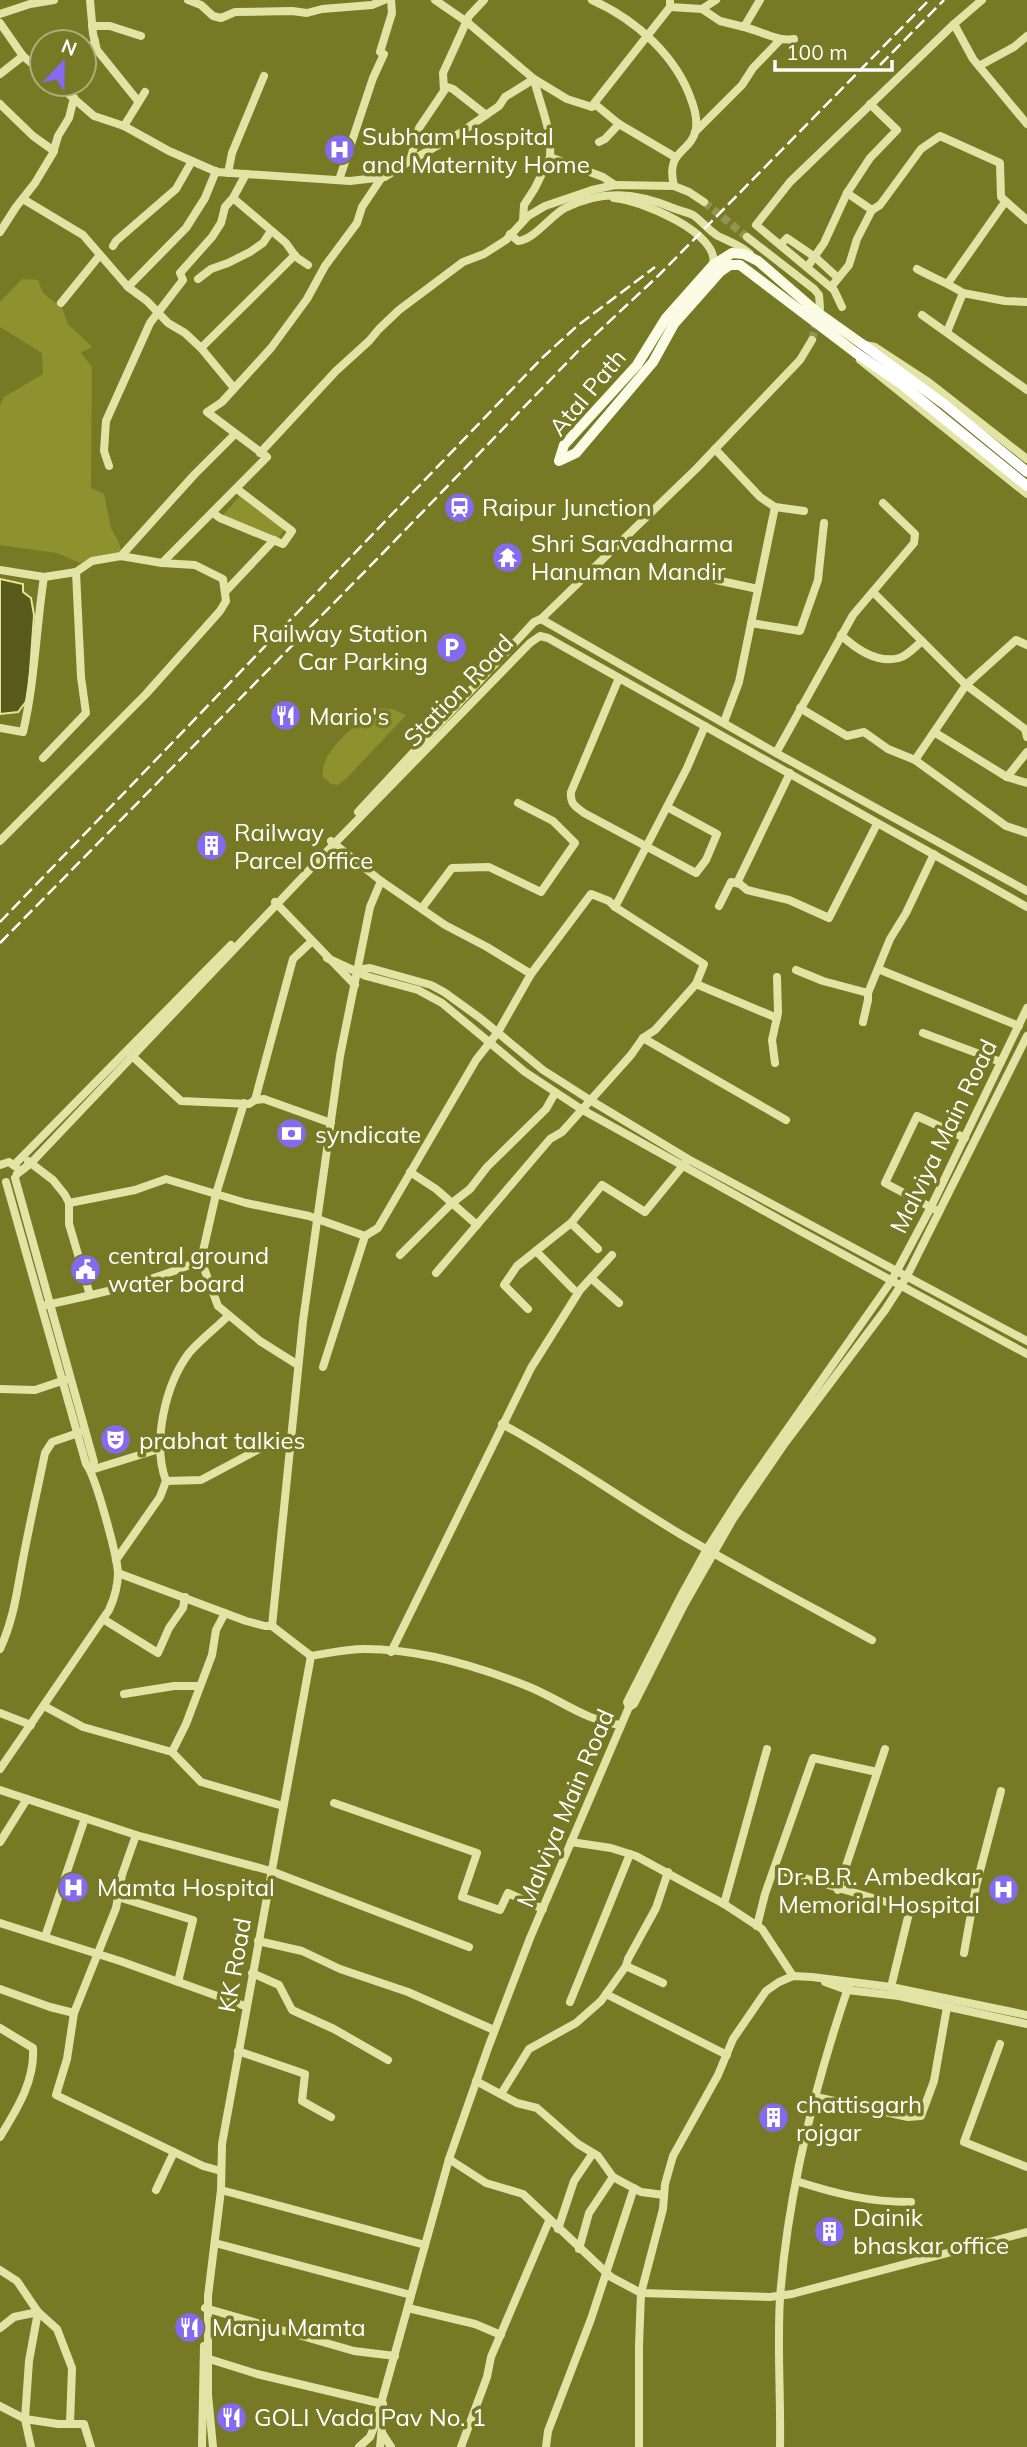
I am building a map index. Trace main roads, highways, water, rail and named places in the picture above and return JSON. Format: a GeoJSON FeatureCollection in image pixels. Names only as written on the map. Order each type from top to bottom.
{"type":"FeatureCollection","features":[{"type":"Feature","properties":{"kind":"highway"},"geometry":{"type":"LineString","coordinates":[[859,348],[944,404],[1027,472]]}},
{"type":"Feature","properties":{"kind":"highway"},"geometry":{"type":"LineString","coordinates":[[875,359],[1027,486]]}},
{"type":"Feature","properties":{"kind":"main road","name":"Atal Path"},"geometry":{"type":"LineString","coordinates":[[738,252],[758,261],[859,348],[740,265],[730,265],[720,272],[674,324],[653,362],[576,453],[559,461],[564,445],[637,365],[666,318],[713,265],[726,255],[738,252]]}},
{"type":"Feature","properties":{"kind":"tunnel"},"geometry":{"type":"LineString","coordinates":[[704,202],[747,237]]}},
{"type":"Feature","properties":{"kind":"tunnel"},"geometry":{"type":"LineString","coordinates":[[812,340],[817,319]]}},
{"type":"Feature","properties":{"kind":"railway"},"geometry":{"type":"LineString","coordinates":[[0,943],[582,347],[659,275],[929,0]]}},
{"type":"Feature","properties":{"kind":"railway"},"geometry":{"type":"LineString","coordinates":[[880,65],[944,0]]}},
{"type":"Feature","properties":{"kind":"railway"},"geometry":{"type":"LineString","coordinates":[[0,922],[542,358],[577,326],[655,267]]}},
{"type":"Feature","properties":{"kind":"place","name":"Subham Hospital and Maternity Home"},"geometry":{"type":"Point","coordinates":[339,150]}},
{"type":"Feature","properties":{"kind":"place","name":"Raipur Junction"},"geometry":{"type":"Point","coordinates":[459,507]}},
{"type":"Feature","properties":{"kind":"place","name":"Shri Sarvadharma Hanuman Mandir"},"geometry":{"type":"Point","coordinates":[508,557]}},
{"type":"Feature","properties":{"kind":"place","name":"Railway Station Car Parking"},"geometry":{"type":"Point","coordinates":[451,647]}},
{"type":"Feature","properties":{"kind":"place","name":"Mario's"},"geometry":{"type":"Point","coordinates":[286,716]}},
{"type":"Feature","properties":{"kind":"place","name":"Railway Parcel Office"},"geometry":{"type":"Point","coordinates":[211,846]}},
{"type":"Feature","properties":{"kind":"place","name":"syndicate"},"geometry":{"type":"Point","coordinates":[292,1134]}},
{"type":"Feature","properties":{"kind":"place","name":"central ground water board"},"geometry":{"type":"Point","coordinates":[85,1269]}},
{"type":"Feature","properties":{"kind":"place","name":"prabhat talkies"},"geometry":{"type":"Point","coordinates":[116,1440]}},
{"type":"Feature","properties":{"kind":"place","name":"Mamta Hospital"},"geometry":{"type":"Point","coordinates":[74,1887]}},
{"type":"Feature","properties":{"kind":"place","name":"Dr. B.R. Ambedkar Memorial Hospital"},"geometry":{"type":"Point","coordinates":[1003,1890]}},
{"type":"Feature","properties":{"kind":"place","name":"chattisgarh rojgar"},"geometry":{"type":"Point","coordinates":[773,2118]}},
{"type":"Feature","properties":{"kind":"place","name":"Dainik bhaskar office"},"geometry":{"type":"Point","coordinates":[830,2231]}},
{"type":"Feature","properties":{"kind":"place","name":"Manju Mamta"},"geometry":{"type":"Point","coordinates":[189,2327]}},
{"type":"Feature","properties":{"kind":"place","name":"GOLI Vada Pav No. 1"},"geometry":{"type":"Point","coordinates":[231,2417]}}]}
